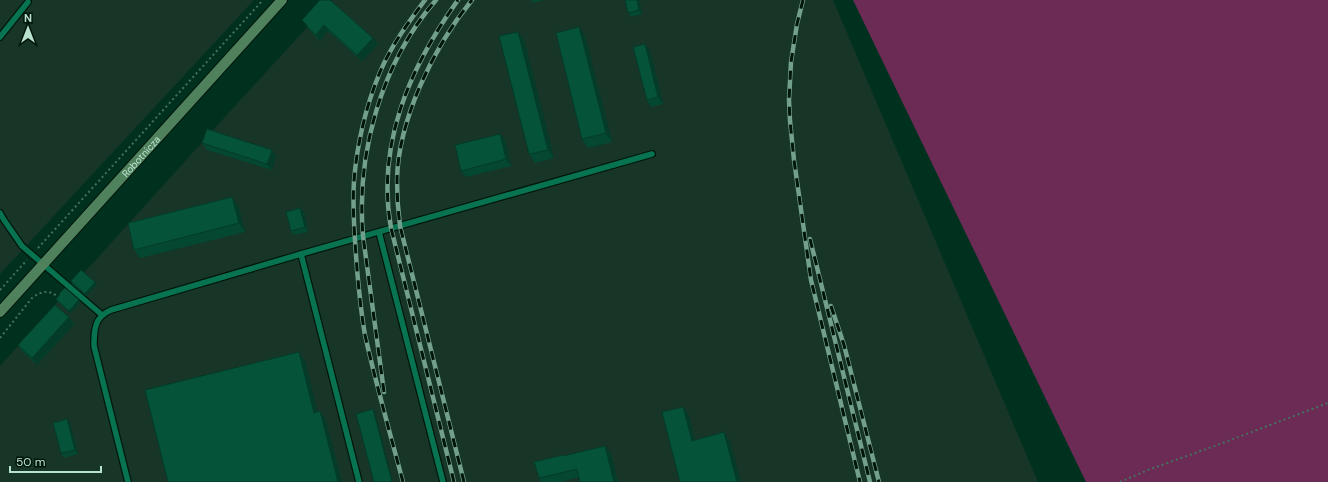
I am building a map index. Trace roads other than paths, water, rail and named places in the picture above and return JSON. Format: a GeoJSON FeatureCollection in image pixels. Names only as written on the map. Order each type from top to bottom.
{"type":"FeatureCollection","features":[{"type":"Feature","properties":{"kind":"street","name":"Robotnicza"},"geometry":{"type":"LineString","coordinates":[[0,312],[282,0]]}},
{"type":"Feature","properties":{"kind":"lane"},"geometry":{"type":"LineString","coordinates":[[0,37],[28,2]]}},
{"type":"Feature","properties":{"kind":"lane"},"geometry":{"type":"LineString","coordinates":[[128,482],[94,346],[96,324],[102,315],[111,310],[301,254],[652,154]]}},
{"type":"Feature","properties":{"kind":"lane"},"geometry":{"type":"LineString","coordinates":[[0,213],[22,246],[102,315]]}},
{"type":"Feature","properties":{"kind":"lane"},"geometry":{"type":"LineString","coordinates":[[379,232],[443,482]]}},
{"type":"Feature","properties":{"kind":"lane"},"geometry":{"type":"LineString","coordinates":[[301,254],[359,482]]}},
{"type":"Feature","properties":{"kind":"railway"},"geometry":{"type":"LineString","coordinates":[[403,482],[365,335],[357,269],[353,192],[355,167],[360,139],[366,112],[375,85],[384,62],[406,26],[425,0]]}},
{"type":"Feature","properties":{"kind":"railway"},"geometry":{"type":"LineString","coordinates":[[384,392],[363,236],[362,205],[364,173],[376,111],[387,81],[400,52],[417,25],[436,0]]}},
{"type":"Feature","properties":{"kind":"railway"},"geometry":{"type":"LineString","coordinates":[[454,482],[391,228],[388,197],[388,166],[393,137],[401,108],[412,79],[425,52],[458,0]]}},
{"type":"Feature","properties":{"kind":"railway"},"geometry":{"type":"LineString","coordinates":[[464,482],[400,226],[397,180],[399,157],[411,109],[432,61],[444,39],[472,0]]}},
{"type":"Feature","properties":{"kind":"railway"},"geometry":{"type":"LineString","coordinates":[[803,0],[797,24],[791,62],[789,100],[794,160],[811,280],[860,482]]}},
{"type":"Feature","properties":{"kind":"railway"},"geometry":{"type":"LineString","coordinates":[[810,239],[870,482]]}},
{"type":"Feature","properties":{"kind":"railway"},"geometry":{"type":"LineString","coordinates":[[831,306],[844,345],[879,482]]}}]}
